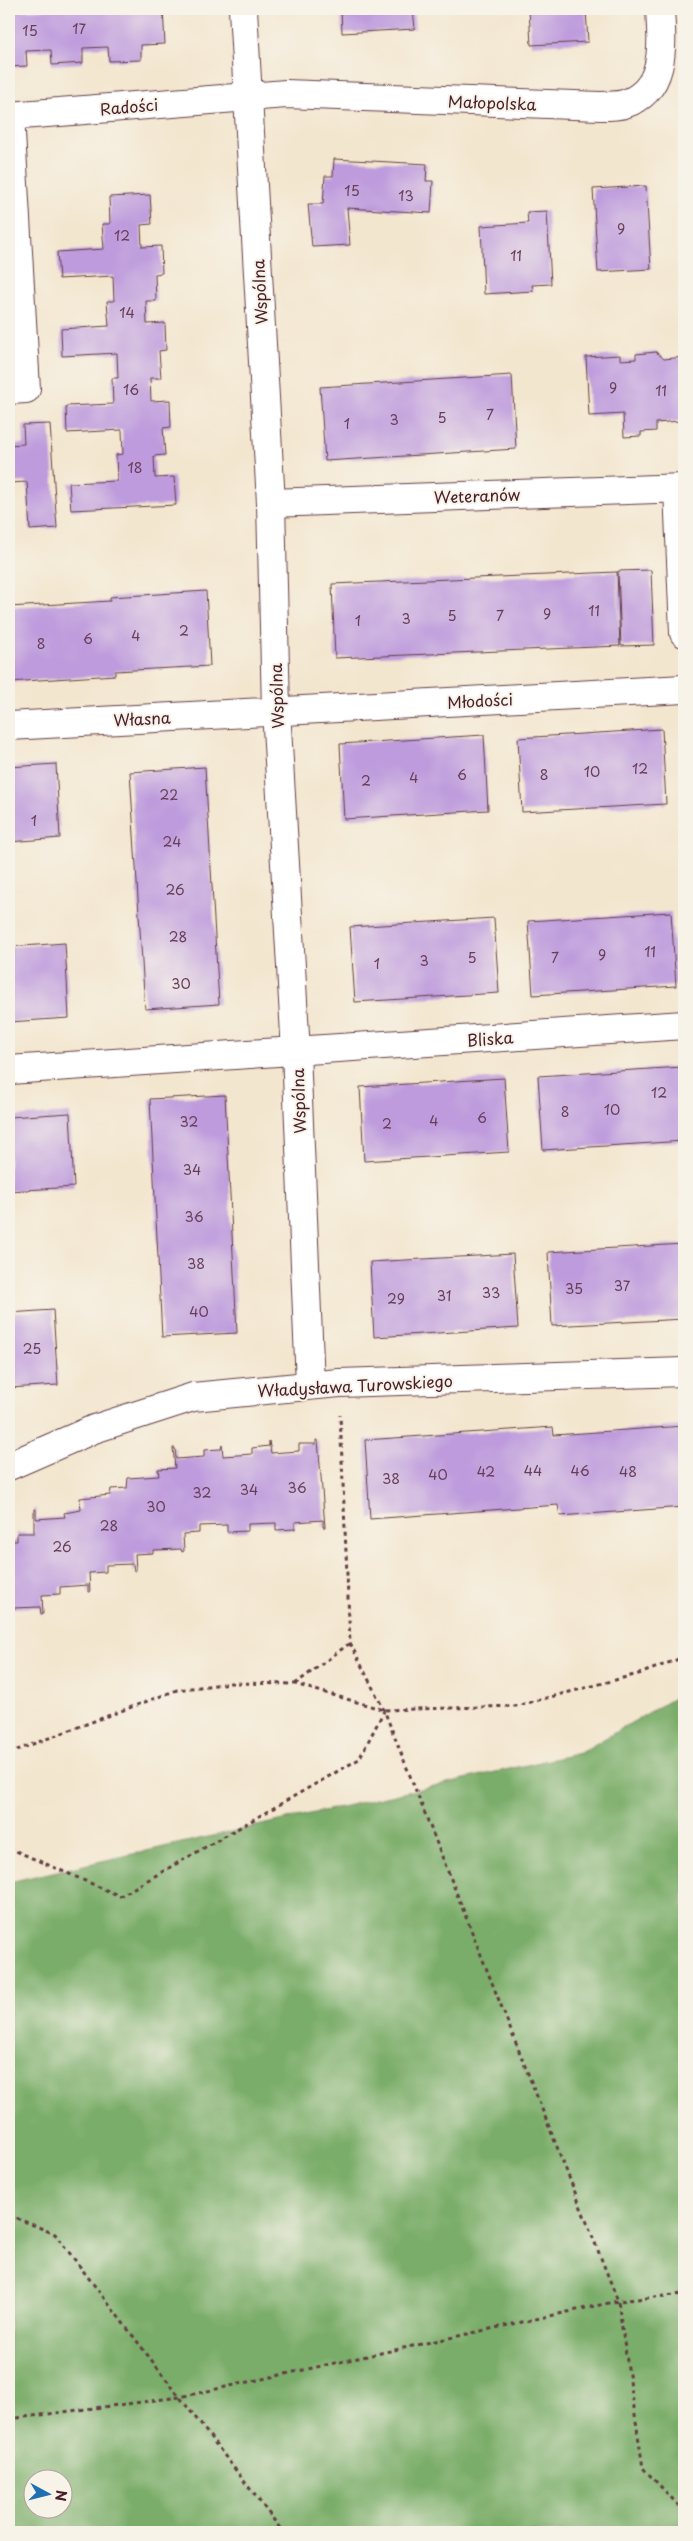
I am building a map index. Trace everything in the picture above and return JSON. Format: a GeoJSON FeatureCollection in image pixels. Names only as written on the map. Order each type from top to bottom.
{"type":"FeatureCollection","features":[{"type":"Feature","properties":{"kind":"street","name":"Wspólna"},"geometry":{"type":"LineString","coordinates":[[243,9],[270,503],[276,710],[296,1052],[310,1384]]}},
{"type":"Feature","properties":{"kind":"street","name":"Małopolska"},"geometry":{"type":"LineString","coordinates":[[248,96],[286,94],[600,106],[624,104],[644,92],[660,69],[662,41],[660,9]]}},
{"type":"Feature","properties":{"kind":"street","name":"Radości"},"geometry":{"type":"LineString","coordinates":[[10,116],[248,96]]}},
{"type":"Feature","properties":{"kind":"street"},"geometry":{"type":"LineString","coordinates":[[9,390],[26,389],[10,116]]}},
{"type":"Feature","properties":{"kind":"street"},"geometry":{"type":"LineString","coordinates":[[681,488],[684,634]]}},
{"type":"Feature","properties":{"kind":"street","name":"Weteranów"},"geometry":{"type":"LineString","coordinates":[[270,503],[681,488]]}},
{"type":"Feature","properties":{"kind":"street","name":"Młodości"},"geometry":{"type":"LineString","coordinates":[[276,710],[684,689]]}},
{"type":"Feature","properties":{"kind":"street","name":"Własna"},"geometry":{"type":"LineString","coordinates":[[9,726],[276,710]]}},
{"type":"Feature","properties":{"kind":"street","name":"Bliska"},"geometry":{"type":"LineString","coordinates":[[9,1070],[684,1025]]}},
{"type":"Feature","properties":{"kind":"street","name":"Władysława Turowskiego"},"geometry":{"type":"LineString","coordinates":[[9,1466],[94,1429],[193,1397],[310,1384],[684,1372]]}},
{"type":"Feature","properties":{"kind":"path"},"geometry":{"type":"LineString","coordinates":[[339,1383],[350,1643],[384,1710],[618,2301],[643,2468],[684,2511]]}},
{"type":"Feature","properties":{"kind":"path"},"geometry":{"type":"LineString","coordinates":[[295,1684],[350,1643]]}},
{"type":"Feature","properties":{"kind":"path"},"geometry":{"type":"LineString","coordinates":[[9,1753],[177,1690],[230,1683],[295,1684],[384,1710],[516,1706],[642,1673],[684,1657]]}},
{"type":"Feature","properties":{"kind":"path"},"geometry":{"type":"LineString","coordinates":[[9,1848],[120,1896],[359,1759],[384,1710]]}},
{"type":"Feature","properties":{"kind":"path"},"geometry":{"type":"LineString","coordinates":[[9,2215],[55,2234],[283,2532]]}},
{"type":"Feature","properties":{"kind":"path"},"geometry":{"type":"LineString","coordinates":[[9,2419],[180,2397],[618,2301],[684,2294]]}},
{"type":"Feature","properties":{"kind":"green space"},"geometry":{"type":"Polygon","coordinates":[[[684,1692],[684,2532],[9,2532],[9,1882],[580,1753],[684,1692]]]}},
{"type":"Feature","properties":{"kind":"building"},"geometry":{"type":"Polygon","coordinates":[[[163,9],[165,44],[141,45],[141,60],[109,61],[108,47],[83,48],[83,63],[52,65],[51,50],[26,51],[27,66],[9,67],[9,11],[163,9]]]}},
{"type":"Feature","properties":{"kind":"building"},"geometry":{"type":"Polygon","coordinates":[[[341,9],[413,9],[415,29],[342,33],[341,9]]]}},
{"type":"Feature","properties":{"kind":"building"},"geometry":{"type":"Polygon","coordinates":[[[529,9],[586,9],[588,42],[531,45],[529,9]]]}},
{"type":"Feature","properties":{"kind":"building"},"geometry":{"type":"Polygon","coordinates":[[[334,159],[427,164],[426,181],[433,181],[431,213],[347,208],[350,245],[312,247],[308,204],[323,204],[325,176],[333,176],[334,159]]]}},
{"type":"Feature","properties":{"kind":"building"},"geometry":{"type":"Polygon","coordinates":[[[646,186],[651,269],[598,272],[593,189],[646,186]]]}},
{"type":"Feature","properties":{"kind":"building"},"geometry":{"type":"Polygon","coordinates":[[[150,195],[152,224],[141,225],[142,247],[161,246],[162,273],[155,274],[156,301],[146,301],[147,324],[165,323],[166,350],[159,351],[161,378],[150,378],[151,401],[170,400],[171,427],[163,428],[165,455],[154,456],[155,478],[174,477],[176,505],[71,510],[69,483],[117,481],[116,455],[123,454],[122,430],[67,433],[66,406],[113,404],[112,378],[118,378],[117,353],[62,356],[61,329],[109,326],[107,301],[114,301],[113,276],[59,279],[57,252],[104,249],[102,224],[110,224],[109,197],[150,195]]]}},
{"type":"Feature","properties":{"kind":"building"},"geometry":{"type":"Polygon","coordinates":[[[547,211],[551,284],[532,285],[533,291],[484,294],[481,226],[528,223],[527,212],[547,211]]]}},
{"type":"Feature","properties":{"kind":"building"},"geometry":{"type":"Polygon","coordinates":[[[656,352],[664,359],[684,357],[684,430],[681,430],[680,421],[656,423],[656,431],[641,432],[641,436],[624,437],[623,414],[589,416],[586,357],[620,355],[620,360],[636,359],[636,354],[656,352]]]}},
{"type":"Feature","properties":{"kind":"building"},"geometry":{"type":"Polygon","coordinates":[[[512,375],[516,449],[325,461],[320,387],[512,375]]]}},
{"type":"Feature","properties":{"kind":"building"},"geometry":{"type":"Polygon","coordinates":[[[50,424],[57,528],[30,530],[27,482],[9,483],[9,445],[24,444],[23,425],[50,424]]]}},
{"type":"Feature","properties":{"kind":"building"},"geometry":{"type":"Polygon","coordinates":[[[651,570],[654,645],[621,646],[618,571],[651,570]]]}},
{"type":"Feature","properties":{"kind":"building"},"geometry":{"type":"Polygon","coordinates":[[[617,572],[620,646],[335,658],[332,584],[617,572]]]}},
{"type":"Feature","properties":{"kind":"building"},"geometry":{"type":"Polygon","coordinates":[[[206,591],[210,666],[115,671],[115,675],[9,682],[9,607],[110,601],[110,597],[206,591]]]}},
{"type":"Feature","properties":{"kind":"building"},"geometry":{"type":"Polygon","coordinates":[[[662,729],[666,804],[522,812],[518,738],[662,729]]]}},
{"type":"Feature","properties":{"kind":"building"},"geometry":{"type":"Polygon","coordinates":[[[484,735],[488,810],[344,819],[340,744],[484,735]]]}},
{"type":"Feature","properties":{"kind":"building"},"geometry":{"type":"Polygon","coordinates":[[[56,764],[60,838],[9,842],[9,767],[56,764]]]}},
{"type":"Feature","properties":{"kind":"building"},"geometry":{"type":"Polygon","coordinates":[[[205,767],[219,1004],[145,1009],[130,772],[205,767]]]}},
{"type":"Feature","properties":{"kind":"building"},"geometry":{"type":"Polygon","coordinates":[[[671,912],[676,986],[533,995],[528,921],[671,912]]]}},
{"type":"Feature","properties":{"kind":"building"},"geometry":{"type":"Polygon","coordinates":[[[494,918],[499,993],[355,1002],[350,927],[494,918]]]}},
{"type":"Feature","properties":{"kind":"building"},"geometry":{"type":"Polygon","coordinates":[[[65,943],[69,1018],[9,1022],[9,947],[65,943]]]}},
{"type":"Feature","properties":{"kind":"building"},"geometry":{"type":"Polygon","coordinates":[[[682,1067],[684,1141],[543,1150],[538,1076],[682,1067]]]}},
{"type":"Feature","properties":{"kind":"building"},"geometry":{"type":"Polygon","coordinates":[[[504,1078],[509,1152],[364,1161],[360,1087],[504,1078]]]}},
{"type":"Feature","properties":{"kind":"building"},"geometry":{"type":"Polygon","coordinates":[[[225,1095],[237,1333],[162,1337],[150,1099],[225,1095]]]}},
{"type":"Feature","properties":{"kind":"building"},"geometry":{"type":"Polygon","coordinates":[[[70,1113],[74,1187],[9,1191],[9,1117],[70,1113]]]}},
{"type":"Feature","properties":{"kind":"building"},"geometry":{"type":"Polygon","coordinates":[[[684,1244],[684,1319],[552,1326],[548,1252],[684,1244]]]}},
{"type":"Feature","properties":{"kind":"building"},"geometry":{"type":"Polygon","coordinates":[[[513,1254],[518,1328],[374,1337],[370,1262],[513,1254]]]}},
{"type":"Feature","properties":{"kind":"building"},"geometry":{"type":"Polygon","coordinates":[[[53,1310],[58,1385],[9,1388],[9,1313],[53,1310]]]}},
{"type":"Feature","properties":{"kind":"building"},"geometry":{"type":"Polygon","coordinates":[[[684,1426],[684,1507],[560,1516],[558,1505],[370,1519],[365,1440],[553,1427],[554,1435],[684,1426]]]}},
{"type":"Feature","properties":{"kind":"building"},"geometry":{"type":"Polygon","coordinates":[[[316,1440],[318,1440],[325,1527],[323,1527],[323,1520],[295,1522],[295,1529],[276,1530],[276,1523],[248,1524],[248,1531],[227,1532],[227,1525],[199,1526],[199,1533],[183,1534],[184,1551],[182,1552],[181,1549],[153,1550],[153,1553],[135,1554],[136,1570],[134,1571],[133,1564],[106,1565],[106,1572],[89,1573],[90,1592],[88,1592],[88,1585],[60,1587],[60,1594],[42,1595],[43,1614],[41,1614],[40,1607],[12,1608],[12,1615],[9,1615],[9,1541],[17,1541],[17,1533],[34,1533],[34,1509],[36,1509],[36,1519],[65,1517],[64,1513],[81,1510],[80,1498],[110,1495],[111,1489],[127,1488],[128,1478],[159,1476],[158,1469],[175,1468],[173,1448],[175,1448],[176,1459],[204,1457],[204,1450],[221,1449],[222,1445],[223,1456],[252,1454],[252,1448],[269,1446],[269,1441],[271,1453],[299,1451],[299,1444],[316,1444],[316,1440]]]}}]}
